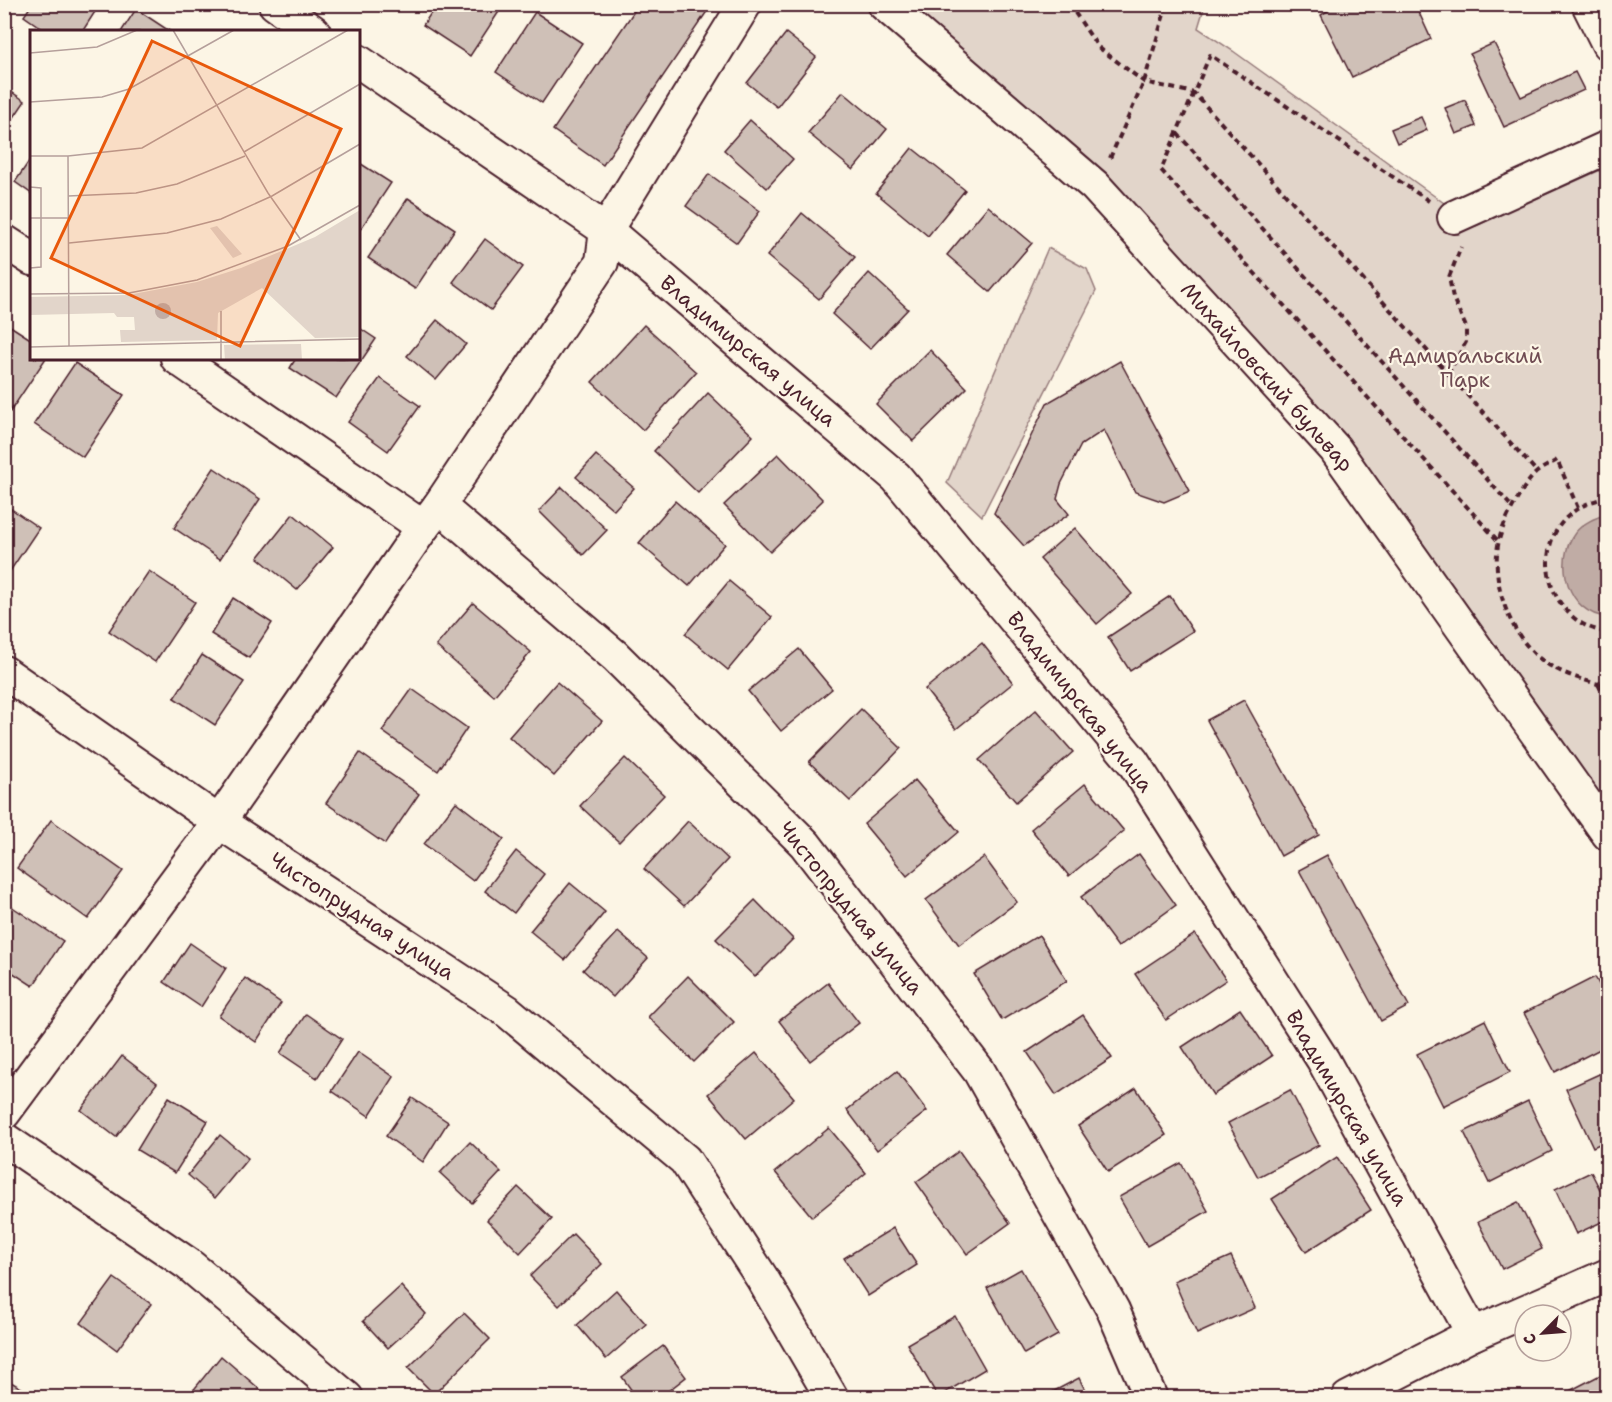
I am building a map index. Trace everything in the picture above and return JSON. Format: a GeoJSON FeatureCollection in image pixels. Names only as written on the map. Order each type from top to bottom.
{"type":"FeatureCollection","features":[{"type":"Feature","properties":{"kind":"street"},"geometry":{"type":"LineString","coordinates":[[275,4],[312,30]]}},
{"type":"Feature","properties":{"kind":"street"},"geometry":{"type":"LineString","coordinates":[[4,1113],[219,822],[431,516],[602,262],[606,230],[745,4]]}},
{"type":"Feature","properties":{"kind":"street","name":"Михайловский бульвар"},"geometry":{"type":"LineString","coordinates":[[884,4],[1095,186],[1335,449],[1608,834]]}},
{"type":"Feature","properties":{"kind":"street"},"geometry":{"type":"LineString","coordinates":[[1588,4],[1608,44]]}},
{"type":"Feature","properties":{"kind":"street","name":"Владимирская улица"},"geometry":{"type":"LineString","coordinates":[[360,63],[606,230],[896,477],[1133,762],[1323,1060],[1473,1334]]}},
{"type":"Feature","properties":{"kind":"street"},"geometry":{"type":"LineString","coordinates":[[1458,230],[1608,147]]}},
{"type":"Feature","properties":{"kind":"street"},"geometry":{"type":"LineString","coordinates":[[4,241],[30,258]]}},
{"type":"Feature","properties":{"kind":"street","name":"Чистопрудная улица"},"geometry":{"type":"LineString","coordinates":[[180,360],[431,516],[615,657],[805,844],[979,1071],[1113,1310],[1151,1398]]}},
{"type":"Feature","properties":{"kind":"street","name":"Чистопрудная улица"},"geometry":{"type":"LineString","coordinates":[[4,672],[219,822],[507,1011],[685,1160],[762,1278],[832,1398]]}},
{"type":"Feature","properties":{"kind":"street"},"geometry":{"type":"LineString","coordinates":[[4,1139],[188,1264],[346,1398]]}},
{"type":"Feature","properties":{"kind":"street"},"geometry":{"type":"LineString","coordinates":[[1347,1398],[1473,1334],[1608,1275]]}},
{"type":"Feature","properties":{"kind":"path"},"geometry":{"type":"LineString","coordinates":[[1069,4],[1098,47],[1144,82],[1194,93],[1537,472]]}},
{"type":"Feature","properties":{"kind":"path"},"geometry":{"type":"LineString","coordinates":[[1106,167],[1144,82],[1167,4]]}},
{"type":"Feature","properties":{"kind":"path"},"geometry":{"type":"LineString","coordinates":[[1449,375],[1466,342],[1466,327],[1453,298],[1449,277],[1457,253],[1458,230],[1210,55],[1161,170],[1499,542]]}},
{"type":"Feature","properties":{"kind":"path"},"geometry":{"type":"LineString","coordinates":[[1177,133],[1512,507]]}},
{"type":"Feature","properties":{"kind":"path"},"geometry":{"type":"LineString","coordinates":[[1578,508],[1557,460],[1537,472],[1512,507],[1499,542],[1498,573],[1504,605],[1515,630],[1530,650],[1550,666],[1570,677],[1598,684],[1608,679]]}},
{"type":"Feature","properties":{"kind":"path"},"geometry":{"type":"LineString","coordinates":[[1608,497],[1584,504],[1566,518],[1553,538],[1548,560],[1550,584],[1560,604],[1577,621],[1598,631],[1608,632]]}},
{"type":"Feature","properties":{"kind":"path"},"geometry":{"type":"LineString","coordinates":[[1598,684],[1608,704]]}},
{"type":"Feature","properties":{"kind":"green space","name":"Адмиральский Парк"},"geometry":{"type":"Polygon","coordinates":[[[903,5],[1205,5],[1198,28],[1476,226],[1607,167],[1607,810],[1344,444],[903,5]]]}},
{"type":"Feature","properties":{"kind":"green space"},"geometry":{"type":"Polygon","coordinates":[[[1048,248],[1087,269],[1096,291],[982,516],[947,483],[1048,248]]]}},
{"type":"Feature","properties":{"kind":"shaded area"},"geometry":{"type":"Polygon","coordinates":[[[1608,514],[1607,617],[1594,614],[1582,607],[1574,597],[1565,572],[1565,558],[1568,545],[1578,529],[1608,514]]]}},
{"type":"Feature","properties":{"kind":"building"},"geometry":{"type":"Polygon","coordinates":[[[32,4],[100,4],[83,30],[44,30],[24,16],[32,4]]]}},
{"type":"Feature","properties":{"kind":"building"},"geometry":{"type":"Polygon","coordinates":[[[437,4],[504,4],[470,56],[423,25],[437,4]]]}},
{"type":"Feature","properties":{"kind":"building"},"geometry":{"type":"Polygon","coordinates":[[[639,4],[712,4],[603,165],[553,130],[639,4]]]}},
{"type":"Feature","properties":{"kind":"building"},"geometry":{"type":"Polygon","coordinates":[[[1327,4],[1415,4],[1431,39],[1352,77],[1321,15],[1329,10],[1327,4]]]}},
{"type":"Feature","properties":{"kind":"building"},"geometry":{"type":"Polygon","coordinates":[[[136,9],[168,30],[122,30],[136,9]]]}},
{"type":"Feature","properties":{"kind":"building"},"geometry":{"type":"Polygon","coordinates":[[[535,12],[582,43],[542,103],[496,72],[535,12]]]}},
{"type":"Feature","properties":{"kind":"building"},"geometry":{"type":"Polygon","coordinates":[[[786,33],[816,57],[777,107],[747,83],[786,33]]]}},
{"type":"Feature","properties":{"kind":"building"},"geometry":{"type":"Polygon","coordinates":[[[1494,43],[1521,97],[1575,72],[1584,90],[1504,127],[1470,54],[1494,43]]]}},
{"type":"Feature","properties":{"kind":"building"},"geometry":{"type":"Polygon","coordinates":[[[4,87],[25,101],[4,132],[4,87]]]}},
{"type":"Feature","properties":{"kind":"building"},"geometry":{"type":"Polygon","coordinates":[[[843,92],[887,129],[853,170],[808,133],[843,92]]]}},
{"type":"Feature","properties":{"kind":"building"},"geometry":{"type":"Polygon","coordinates":[[[1465,100],[1476,126],[1456,134],[1445,108],[1465,100]]]}},
{"type":"Feature","properties":{"kind":"building"},"geometry":{"type":"Polygon","coordinates":[[[1421,117],[1427,130],[1397,143],[1391,129],[1421,117]]]}},
{"type":"Feature","properties":{"kind":"building"},"geometry":{"type":"Polygon","coordinates":[[[750,120],[793,159],[767,188],[724,150],[750,120]]]}},
{"type":"Feature","properties":{"kind":"building"},"geometry":{"type":"Polygon","coordinates":[[[912,148],[965,190],[928,236],[876,193],[912,148]]]}},
{"type":"Feature","properties":{"kind":"building"},"geometry":{"type":"Polygon","coordinates":[[[30,160],[30,193],[15,182],[30,160]]]}},
{"type":"Feature","properties":{"kind":"building"},"geometry":{"type":"Polygon","coordinates":[[[360,163],[391,183],[360,230],[360,163]]]}},
{"type":"Feature","properties":{"kind":"building"},"geometry":{"type":"Polygon","coordinates":[[[709,174],[760,211],[737,243],[686,206],[709,174]]]}},
{"type":"Feature","properties":{"kind":"building"},"geometry":{"type":"Polygon","coordinates":[[[408,198],[455,229],[415,289],[368,258],[408,198]]]}},
{"type":"Feature","properties":{"kind":"building"},"geometry":{"type":"Polygon","coordinates":[[[988,206],[1032,243],[990,292],[947,255],[988,206]]]}},
{"type":"Feature","properties":{"kind":"building"},"geometry":{"type":"Polygon","coordinates":[[[802,213],[855,257],[819,299],[767,256],[802,213]]]}},
{"type":"Feature","properties":{"kind":"building"},"geometry":{"type":"Polygon","coordinates":[[[485,239],[523,267],[491,310],[453,282],[485,239]]]}},
{"type":"Feature","properties":{"kind":"building"},"geometry":{"type":"Polygon","coordinates":[[[869,273],[908,309],[870,349],[832,314],[869,273]]]}},
{"type":"Feature","properties":{"kind":"building"},"geometry":{"type":"Polygon","coordinates":[[[437,320],[466,344],[436,380],[407,356],[437,320]]]}},
{"type":"Feature","properties":{"kind":"building"},"geometry":{"type":"Polygon","coordinates":[[[4,322],[30,339],[30,360],[45,360],[10,412],[4,408],[4,322]]]}},
{"type":"Feature","properties":{"kind":"building"},"geometry":{"type":"Polygon","coordinates":[[[644,325],[696,372],[643,430],[592,382],[644,325]]]}},
{"type":"Feature","properties":{"kind":"building"},"geometry":{"type":"Polygon","coordinates":[[[360,328],[376,339],[336,398],[290,368],[295,360],[360,360],[360,328]]]}},
{"type":"Feature","properties":{"kind":"building"},"geometry":{"type":"Polygon","coordinates":[[[930,350],[967,388],[913,441],[876,404],[930,350]]]}},
{"type":"Feature","properties":{"kind":"building"},"geometry":{"type":"Polygon","coordinates":[[[1120,361],[1190,491],[1164,502],[1135,492],[1104,430],[1081,445],[1061,484],[1057,499],[1069,514],[1024,546],[994,513],[1047,403],[1120,361]]]}},
{"type":"Feature","properties":{"kind":"building"},"geometry":{"type":"Polygon","coordinates":[[[75,363],[124,395],[83,457],[34,424],[75,363]]]}},
{"type":"Feature","properties":{"kind":"building"},"geometry":{"type":"Polygon","coordinates":[[[380,378],[420,406],[388,451],[348,422],[380,378]]]}},
{"type":"Feature","properties":{"kind":"building"},"geometry":{"type":"Polygon","coordinates":[[[708,393],[753,436],[698,493],[654,451],[708,393]]]}},
{"type":"Feature","properties":{"kind":"building"},"geometry":{"type":"Polygon","coordinates":[[[778,454],[823,500],[770,552],[724,505],[778,454]]]}},
{"type":"Feature","properties":{"kind":"building"},"geometry":{"type":"Polygon","coordinates":[[[596,455],[634,488],[614,510],[576,477],[596,455]]]}},
{"type":"Feature","properties":{"kind":"building"},"geometry":{"type":"Polygon","coordinates":[[[214,468],[260,499],[220,559],[174,528],[214,468]]]}},
{"type":"Feature","properties":{"kind":"building"},"geometry":{"type":"Polygon","coordinates":[[[562,487],[607,530],[583,555],[539,511],[562,487]]]}},
{"type":"Feature","properties":{"kind":"building"},"geometry":{"type":"Polygon","coordinates":[[[675,501],[725,544],[689,586],[639,543],[675,501]]]}},
{"type":"Feature","properties":{"kind":"building"},"geometry":{"type":"Polygon","coordinates":[[[4,504],[39,528],[4,580],[4,504]]]}},
{"type":"Feature","properties":{"kind":"building"},"geometry":{"type":"Polygon","coordinates":[[[293,514],[333,547],[297,590],[258,558],[293,514]]]}},
{"type":"Feature","properties":{"kind":"building"},"geometry":{"type":"Polygon","coordinates":[[[1075,528],[1132,594],[1097,624],[1040,559],[1075,528]]]}},
{"type":"Feature","properties":{"kind":"building"},"geometry":{"type":"Polygon","coordinates":[[[149,571],[195,602],[155,662],[109,631],[149,571]]]}},
{"type":"Feature","properties":{"kind":"building"},"geometry":{"type":"Polygon","coordinates":[[[729,581],[772,617],[728,670],[685,634],[729,581]]]}},
{"type":"Feature","properties":{"kind":"building"},"geometry":{"type":"Polygon","coordinates":[[[1170,596],[1193,631],[1130,671],[1108,637],[1170,596]]]}},
{"type":"Feature","properties":{"kind":"building"},"geometry":{"type":"Polygon","coordinates":[[[233,598],[272,623],[249,658],[211,634],[233,598]]]}},
{"type":"Feature","properties":{"kind":"building"},"geometry":{"type":"Polygon","coordinates":[[[473,603],[531,652],[494,696],[436,646],[473,603]]]}},
{"type":"Feature","properties":{"kind":"building"},"geometry":{"type":"Polygon","coordinates":[[[982,643],[1013,683],[956,729],[925,689],[982,643]]]}},
{"type":"Feature","properties":{"kind":"building"},"geometry":{"type":"Polygon","coordinates":[[[799,649],[832,689],[781,731],[748,691],[799,649]]]}},
{"type":"Feature","properties":{"kind":"building"},"geometry":{"type":"Polygon","coordinates":[[[202,655],[244,682],[215,725],[174,698],[202,655]]]}},
{"type":"Feature","properties":{"kind":"building"},"geometry":{"type":"Polygon","coordinates":[[[557,682],[602,721],[554,776],[509,737],[557,682]]]}},
{"type":"Feature","properties":{"kind":"building"},"geometry":{"type":"Polygon","coordinates":[[[412,689],[467,728],[438,771],[382,731],[412,689]]]}},
{"type":"Feature","properties":{"kind":"building"},"geometry":{"type":"Polygon","coordinates":[[[1244,700],[1319,835],[1281,856],[1207,720],[1244,700]]]}},
{"type":"Feature","properties":{"kind":"building"},"geometry":{"type":"Polygon","coordinates":[[[861,709],[901,748],[850,801],[809,762],[861,709]]]}},
{"type":"Feature","properties":{"kind":"building"},"geometry":{"type":"Polygon","coordinates":[[[1036,710],[1073,752],[1016,802],[979,760],[1036,710]]]}},
{"type":"Feature","properties":{"kind":"building"},"geometry":{"type":"Polygon","coordinates":[[[360,753],[419,794],[385,844],[326,803],[360,753]]]}},
{"type":"Feature","properties":{"kind":"building"},"geometry":{"type":"Polygon","coordinates":[[[625,758],[664,795],[619,842],[580,806],[625,758]]]}},
{"type":"Feature","properties":{"kind":"building"},"geometry":{"type":"Polygon","coordinates":[[[915,780],[959,832],[907,876],[864,824],[915,780]]]}},
{"type":"Feature","properties":{"kind":"building"},"geometry":{"type":"Polygon","coordinates":[[[1085,784],[1124,831],[1069,876],[1031,829],[1085,784]]]}},
{"type":"Feature","properties":{"kind":"building"},"geometry":{"type":"Polygon","coordinates":[[[456,802],[504,839],[473,881],[424,844],[456,802]]]}},
{"type":"Feature","properties":{"kind":"building"},"geometry":{"type":"Polygon","coordinates":[[[51,820],[123,871],[88,919],[17,868],[51,820]]]}},
{"type":"Feature","properties":{"kind":"building"},"geometry":{"type":"Polygon","coordinates":[[[688,821],[728,859],[684,906],[644,869],[688,821]]]}},
{"type":"Feature","properties":{"kind":"building"},"geometry":{"type":"Polygon","coordinates":[[[516,851],[544,874],[514,913],[485,891],[516,851]]]}},
{"type":"Feature","properties":{"kind":"building"},"geometry":{"type":"Polygon","coordinates":[[[1139,854],[1176,905],[1118,947],[1081,897],[1139,854]]]}},
{"type":"Feature","properties":{"kind":"building"},"geometry":{"type":"Polygon","coordinates":[[[1327,855],[1409,1006],[1381,1021],[1299,870],[1327,855]]]}},
{"type":"Feature","properties":{"kind":"building"},"geometry":{"type":"Polygon","coordinates":[[[984,857],[1017,902],[959,945],[926,900],[984,857]]]}},
{"type":"Feature","properties":{"kind":"building"},"geometry":{"type":"Polygon","coordinates":[[[570,883],[605,912],[565,960],[530,931],[570,883]]]}},
{"type":"Feature","properties":{"kind":"building"},"geometry":{"type":"Polygon","coordinates":[[[755,900],[793,939],[755,977],[716,939],[755,900]]]}},
{"type":"Feature","properties":{"kind":"building"},"geometry":{"type":"Polygon","coordinates":[[[5,902],[63,941],[33,986],[4,967],[5,902]]]}},
{"type":"Feature","properties":{"kind":"building"},"geometry":{"type":"Polygon","coordinates":[[[618,932],[648,958],[613,997],[583,970],[618,932]]]}},
{"type":"Feature","properties":{"kind":"building"},"geometry":{"type":"Polygon","coordinates":[[[1195,934],[1226,980],[1166,1020],[1135,974],[1195,934]]]}},
{"type":"Feature","properties":{"kind":"building"},"geometry":{"type":"Polygon","coordinates":[[[1039,935],[1067,981],[1002,1020],[974,974],[1039,935]]]}},
{"type":"Feature","properties":{"kind":"building"},"geometry":{"type":"Polygon","coordinates":[[[190,943],[226,968],[201,1007],[164,982],[190,943]]]}},
{"type":"Feature","properties":{"kind":"building"},"geometry":{"type":"Polygon","coordinates":[[[688,976],[734,1022],[694,1062],[648,1017],[688,976]]]}},
{"type":"Feature","properties":{"kind":"building"},"geometry":{"type":"Polygon","coordinates":[[[1595,977],[1608,1001],[1608,1045],[1555,1072],[1524,1013],[1595,977]]]}},
{"type":"Feature","properties":{"kind":"building"},"geometry":{"type":"Polygon","coordinates":[[[245,978],[281,1003],[256,1042],[219,1016],[245,978]]]}},
{"type":"Feature","properties":{"kind":"building"},"geometry":{"type":"Polygon","coordinates":[[[828,983],[859,1023],[810,1061],[779,1021],[828,983]]]}},
{"type":"Feature","properties":{"kind":"building"},"geometry":{"type":"Polygon","coordinates":[[[1240,1009],[1272,1056],[1213,1095],[1182,1047],[1240,1009]]]}},
{"type":"Feature","properties":{"kind":"building"},"geometry":{"type":"Polygon","coordinates":[[[306,1014],[342,1039],[317,1078],[280,1053],[306,1014]]]}},
{"type":"Feature","properties":{"kind":"building"},"geometry":{"type":"Polygon","coordinates":[[[1083,1015],[1112,1058],[1056,1095],[1027,1052],[1083,1015]]]}},
{"type":"Feature","properties":{"kind":"building"},"geometry":{"type":"Polygon","coordinates":[[[1485,1020],[1510,1072],[1443,1106],[1417,1054],[1485,1020]]]}},
{"type":"Feature","properties":{"kind":"building"},"geometry":{"type":"Polygon","coordinates":[[[358,1052],[394,1077],[369,1116],[332,1091],[358,1052]]]}},
{"type":"Feature","properties":{"kind":"building"},"geometry":{"type":"Polygon","coordinates":[[[756,1053],[794,1098],[746,1139],[708,1094],[756,1053]]]}},
{"type":"Feature","properties":{"kind":"building"},"geometry":{"type":"Polygon","coordinates":[[[122,1056],[157,1083],[116,1137],[81,1110],[122,1056]]]}},
{"type":"Feature","properties":{"kind":"building"},"geometry":{"type":"Polygon","coordinates":[[[1608,1070],[1608,1140],[1593,1147],[1566,1089],[1608,1070]]]}},
{"type":"Feature","properties":{"kind":"building"},"geometry":{"type":"Polygon","coordinates":[[[897,1071],[927,1111],[877,1150],[847,1110],[897,1071]]]}},
{"type":"Feature","properties":{"kind":"building"},"geometry":{"type":"Polygon","coordinates":[[[1136,1088],[1166,1135],[1108,1172],[1078,1126],[1136,1088]]]}},
{"type":"Feature","properties":{"kind":"building"},"geometry":{"type":"Polygon","coordinates":[[[1290,1090],[1319,1145],[1258,1177],[1228,1123],[1290,1090]]]}},
{"type":"Feature","properties":{"kind":"building"},"geometry":{"type":"Polygon","coordinates":[[[169,1097],[208,1121],[175,1173],[137,1150],[169,1097]]]}},
{"type":"Feature","properties":{"kind":"building"},"geometry":{"type":"Polygon","coordinates":[[[412,1098],[448,1122],[423,1162],[386,1136],[412,1098]]]}},
{"type":"Feature","properties":{"kind":"building"},"geometry":{"type":"Polygon","coordinates":[[[1528,1101],[1552,1151],[1489,1183],[1464,1132],[1528,1101]]]}},
{"type":"Feature","properties":{"kind":"building"},"geometry":{"type":"Polygon","coordinates":[[[829,1128],[866,1173],[812,1217],[775,1172],[829,1128]]]}},
{"type":"Feature","properties":{"kind":"building"},"geometry":{"type":"Polygon","coordinates":[[[220,1135],[248,1158],[215,1198],[188,1175],[220,1135]]]}},
{"type":"Feature","properties":{"kind":"building"},"geometry":{"type":"Polygon","coordinates":[[[470,1142],[501,1172],[472,1203],[440,1173],[470,1142]]]}},
{"type":"Feature","properties":{"kind":"building"},"geometry":{"type":"Polygon","coordinates":[[[959,1151],[1010,1223],[967,1254],[916,1182],[959,1151]]]}},
{"type":"Feature","properties":{"kind":"building"},"geometry":{"type":"Polygon","coordinates":[[[1337,1157],[1371,1210],[1306,1252],[1272,1199],[1337,1157]]]}},
{"type":"Feature","properties":{"kind":"building"},"geometry":{"type":"Polygon","coordinates":[[[1181,1163],[1208,1211],[1147,1246],[1119,1197],[1181,1163]]]}},
{"type":"Feature","properties":{"kind":"building"},"geometry":{"type":"Polygon","coordinates":[[[1591,1172],[1608,1205],[1608,1219],[1576,1234],[1555,1189],[1591,1172]]]}},
{"type":"Feature","properties":{"kind":"building"},"geometry":{"type":"Polygon","coordinates":[[[518,1187],[552,1219],[520,1253],[487,1220],[518,1187]]]}},
{"type":"Feature","properties":{"kind":"building"},"geometry":{"type":"Polygon","coordinates":[[[1518,1202],[1542,1249],[1502,1269],[1478,1222],[1518,1202]]]}},
{"type":"Feature","properties":{"kind":"building"},"geometry":{"type":"Polygon","coordinates":[[[893,1228],[917,1265],[868,1296],[844,1258],[893,1228]]]}},
{"type":"Feature","properties":{"kind":"building"},"geometry":{"type":"Polygon","coordinates":[[[573,1234],[602,1264],[559,1306],[530,1276],[573,1234]]]}},
{"type":"Feature","properties":{"kind":"building"},"geometry":{"type":"Polygon","coordinates":[[[1231,1256],[1255,1308],[1197,1334],[1174,1281],[1231,1256]]]}},
{"type":"Feature","properties":{"kind":"building"},"geometry":{"type":"Polygon","coordinates":[[[1021,1269],[1058,1335],[1024,1354],[987,1288],[1021,1269]]]}},
{"type":"Feature","properties":{"kind":"building"},"geometry":{"type":"Polygon","coordinates":[[[114,1278],[151,1304],[117,1350],[81,1323],[114,1278]]]}},
{"type":"Feature","properties":{"kind":"building"},"geometry":{"type":"Polygon","coordinates":[[[401,1286],[426,1314],[388,1348],[363,1321],[401,1286]]]}},
{"type":"Feature","properties":{"kind":"building"},"geometry":{"type":"Polygon","coordinates":[[[616,1290],[646,1324],[606,1359],[577,1325],[616,1290]]]}},
{"type":"Feature","properties":{"kind":"building"},"geometry":{"type":"Polygon","coordinates":[[[464,1313],[490,1339],[434,1394],[408,1368],[464,1313]]]}},
{"type":"Feature","properties":{"kind":"building"},"geometry":{"type":"Polygon","coordinates":[[[955,1316],[985,1369],[938,1397],[907,1344],[955,1316]]]}},
{"type":"Feature","properties":{"kind":"building"},"geometry":{"type":"Polygon","coordinates":[[[663,1346],[686,1377],[659,1398],[637,1398],[622,1377],[663,1346]]]}},
{"type":"Feature","properties":{"kind":"building"},"geometry":{"type":"Polygon","coordinates":[[[221,1356],[263,1392],[258,1398],[187,1398],[221,1356]]]}},
{"type":"Feature","properties":{"kind":"building"},"geometry":{"type":"Polygon","coordinates":[[[1608,1371],[1608,1398],[1556,1398],[1608,1371]]]}},
{"type":"Feature","properties":{"kind":"building"},"geometry":{"type":"Polygon","coordinates":[[[4,1378],[23,1389],[18,1398],[4,1398],[4,1378]]]}},
{"type":"Feature","properties":{"kind":"building"},"geometry":{"type":"Polygon","coordinates":[[[1079,1378],[1089,1398],[1041,1398],[1079,1378]]]}}]}
